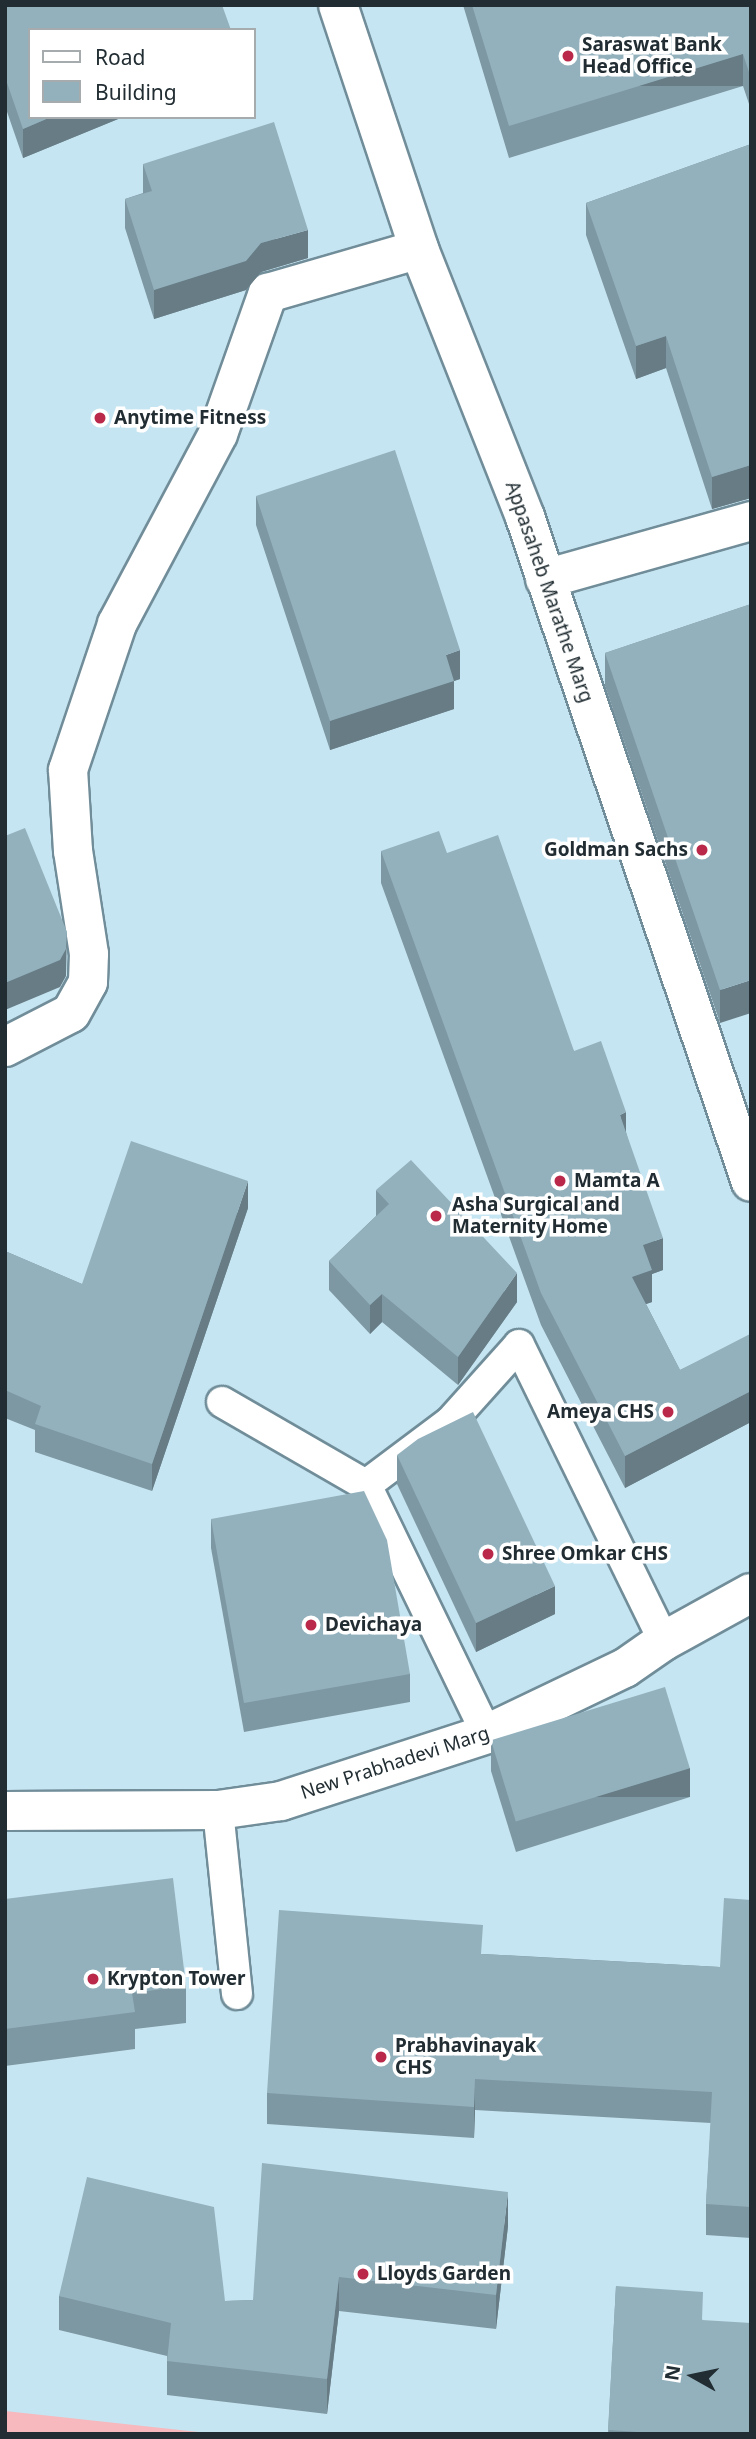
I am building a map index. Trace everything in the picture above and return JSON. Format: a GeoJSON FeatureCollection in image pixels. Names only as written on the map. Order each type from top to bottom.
{"type":"FeatureCollection","features":[{"type":"Feature","properties":{"kind":"street","name":"Appasaheb Marathe Marg"},"geometry":{"type":"LineString","coordinates":[[338,5],[419,248],[526,517],[751,1182]]}},
{"type":"Feature","properties":{"kind":"street"},"geometry":{"type":"LineString","coordinates":[[5,1046],[71,1013],[88,982],[89,954],[73,851],[68,771],[117,624],[218,434],[268,293],[419,248]]}},
{"type":"Feature","properties":{"kind":"street"},"geometry":{"type":"LineString","coordinates":[[545,579],[751,521]]}},
{"type":"Feature","properties":{"kind":"street","name":"New Prabhadevi Marg"},"geometry":{"type":"LineString","coordinates":[[5,1811],[218,1810],[281,1801],[487,1734],[625,1668],[664,1641],[751,1593]]}},
{"type":"Feature","properties":{"kind":"lane"},"geometry":{"type":"LineString","coordinates":[[366,1485],[450,1422],[519,1345],[664,1641]]}},
{"type":"Feature","properties":{"kind":"lane"},"geometry":{"type":"LineString","coordinates":[[222,1402],[366,1485],[487,1734]]}},
{"type":"Feature","properties":{"kind":"lane"},"geometry":{"type":"LineString","coordinates":[[218,1810],[237,1994]]}},
{"type":"Feature","properties":{"kind":"shaded area"},"geometry":{"type":"Polygon","coordinates":[[[5,2411],[217,2434],[5,2434],[5,2411]]]}},
{"type":"Feature","properties":{"kind":"building"},"geometry":{"type":"Polygon","coordinates":[[[5,5],[222,5],[230,28],[28,28],[28,119],[46,119],[23,129],[5,77],[5,5]]]}},
{"type":"Feature","properties":{"kind":"building","name":"Saraswat Bank Head Office"},"geometry":{"type":"Polygon","coordinates":[[[472,5],[751,5],[751,78],[743,54],[509,126],[472,5]]]}},
{"type":"Feature","properties":{"kind":"building"},"geometry":{"type":"Polygon","coordinates":[[[274,122],[308,230],[261,243],[246,261],[154,290],[125,199],[152,191],[143,164],[274,122]]]}},
{"type":"Feature","properties":{"kind":"building"},"geometry":{"type":"Polygon","coordinates":[[[751,144],[751,465],[712,477],[666,336],[636,346],[586,203],[751,144]]]}},
{"type":"Feature","properties":{"kind":"building"},"geometry":{"type":"Polygon","coordinates":[[[395,450],[460,650],[446,655],[454,681],[330,721],[256,496],[395,450]]]}},
{"type":"Feature","properties":{"kind":"building","name":"Goldman Sachs"},"geometry":{"type":"Polygon","coordinates":[[[751,604],[751,980],[720,990],[605,653],[751,604]]]}},
{"type":"Feature","properties":{"kind":"building"},"geometry":{"type":"Polygon","coordinates":[[[25,828],[67,932],[66,949],[60,960],[5,983],[5,836],[25,828]]]}},
{"type":"Feature","properties":{"kind":"building"},"geometry":{"type":"Polygon","coordinates":[[[439,831],[447,853],[498,835],[574,1051],[601,1041],[626,1112],[620,1115],[663,1238],[643,1245],[652,1270],[632,1277],[680,1370],[750,1334],[751,1336],[751,1391],[625,1456],[541,1293],[381,851],[439,831]]]}},
{"type":"Feature","properties":{"kind":"building"},"geometry":{"type":"Polygon","coordinates":[[[131,1141],[248,1181],[152,1464],[35,1424],[41,1406],[5,1390],[5,1251],[82,1284],[131,1141]]]}},
{"type":"Feature","properties":{"kind":"building"},"geometry":{"type":"Polygon","coordinates":[[[411,1160],[517,1273],[458,1357],[382,1294],[370,1305],[329,1261],[389,1204],[376,1190],[411,1160]]]}},
{"type":"Feature","properties":{"kind":"building","name":"Shree Omkar CHS"},"geometry":{"type":"Polygon","coordinates":[[[473,1412],[555,1586],[476,1623],[397,1455],[418,1439],[473,1412]]]}},
{"type":"Feature","properties":{"kind":"building","name":"Devichaya"},"geometry":{"type":"Polygon","coordinates":[[[364,1491],[387,1540],[410,1674],[244,1703],[211,1519],[364,1491]]]}},
{"type":"Feature","properties":{"kind":"building"},"geometry":{"type":"Polygon","coordinates":[[[665,1687],[690,1768],[516,1821],[491,1740],[665,1687]]]}},
{"type":"Feature","properties":{"kind":"building","name":"Krypton Tower"},"geometry":{"type":"Polygon","coordinates":[[[173,1878],[186,1986],[132,1993],[135,2012],[5,2029],[5,1899],[173,1878]]]}},
{"type":"Feature","properties":{"kind":"building"},"geometry":{"type":"Polygon","coordinates":[[[724,1898],[751,1900],[751,2207],[706,2204],[712,2092],[475,2079],[474,2107],[267,2093],[279,1910],[483,1925],[481,1954],[720,1967],[724,1898]]]}},
{"type":"Feature","properties":{"kind":"building"},"geometry":{"type":"Polygon","coordinates":[[[262,2163],[508,2192],[496,2295],[339,2277],[327,2379],[167,2361],[171,2323],[59,2296],[87,2177],[214,2207],[225,2301],[253,2300],[262,2163]]]}},
{"type":"Feature","properties":{"kind":"building"},"geometry":{"type":"Polygon","coordinates":[[[616,2286],[703,2292],[702,2320],[751,2323],[751,2434],[668,2434],[608,2430],[616,2286]]]}},
{"type":"Feature","properties":{"kind":"place","name":"Saraswat Bank Head Office"},"geometry":{"type":"Point","coordinates":[568,56]}},
{"type":"Feature","properties":{"kind":"place","name":"Anytime Fitness"},"geometry":{"type":"Point","coordinates":[100,418]}},
{"type":"Feature","properties":{"kind":"place","name":"Goldman Sachs"},"geometry":{"type":"Point","coordinates":[702,850]}},
{"type":"Feature","properties":{"kind":"place","name":"Mamta A"},"geometry":{"type":"Point","coordinates":[560,1181]}},
{"type":"Feature","properties":{"kind":"place","name":"Asha Surgical and Maternity Home"},"geometry":{"type":"Point","coordinates":[436,1216]}},
{"type":"Feature","properties":{"kind":"place","name":"Ameya CHS"},"geometry":{"type":"Point","coordinates":[668,1412]}},
{"type":"Feature","properties":{"kind":"place","name":"Shree Omkar CHS"},"geometry":{"type":"Point","coordinates":[488,1554]}},
{"type":"Feature","properties":{"kind":"place","name":"Devichaya"},"geometry":{"type":"Point","coordinates":[311,1625]}},
{"type":"Feature","properties":{"kind":"place","name":"Krypton Tower"},"geometry":{"type":"Point","coordinates":[93,1979]}},
{"type":"Feature","properties":{"kind":"place","name":"Prabhavinayak CHS"},"geometry":{"type":"Point","coordinates":[381,2057]}},
{"type":"Feature","properties":{"kind":"place","name":"Lloyds Garden"},"geometry":{"type":"Point","coordinates":[363,2274]}}]}
